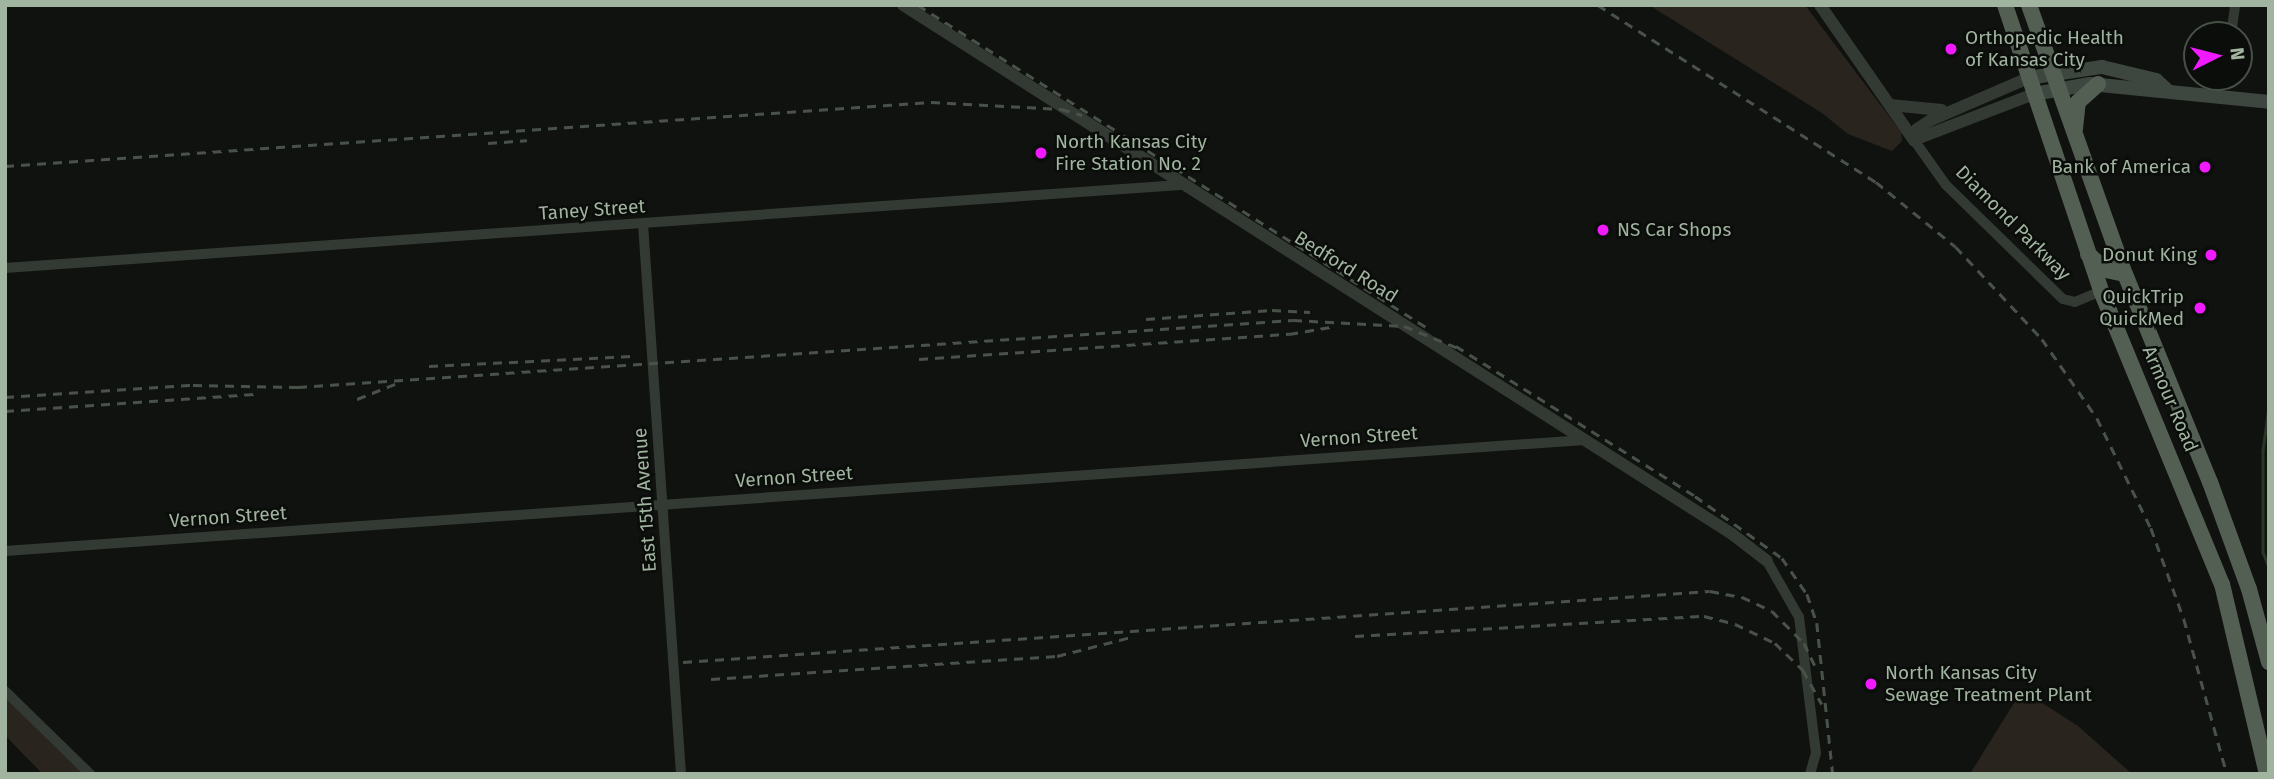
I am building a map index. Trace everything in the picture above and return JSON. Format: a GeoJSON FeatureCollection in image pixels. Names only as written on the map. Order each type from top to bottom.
{"type":"FeatureCollection","features":[{"type":"Feature","properties":{"kind":"highway","name":"Armour Road"},"geometry":{"type":"LineString","coordinates":[[2005,5],[2101,291],[2222,584],[2267,774]]}},
{"type":"Feature","properties":{"kind":"highway","name":"Armour Road"},"geometry":{"type":"LineString","coordinates":[[2029,5],[2125,274],[2210,482],[2249,589],[2269,662]]}},
{"type":"Feature","properties":{"kind":"highway"},"geometry":{"type":"LineString","coordinates":[[2077,145],[2074,113],[2084,92],[2098,84]]}},
{"type":"Feature","properties":{"kind":"highway"},"geometry":{"type":"LineString","coordinates":[[2088,254],[2106,270],[2125,274]]}},
{"type":"Feature","properties":{"kind":"main road"},"geometry":{"type":"LineString","coordinates":[[2031,86],[2102,67],[2156,80],[2166,89]]}},
{"type":"Feature","properties":{"kind":"main road"},"geometry":{"type":"LineString","coordinates":[[2054,81],[2144,91],[2166,89],[2269,102]]}},
{"type":"Feature","properties":{"kind":"street","name":"Bedford Road"},"geometry":{"type":"LineString","coordinates":[[903,5],[1180,185],[1585,440],[1768,561]]}},
{"type":"Feature","properties":{"kind":"street","name":"Diamond Parkway"},"geometry":{"type":"LineString","coordinates":[[1810,5],[1826,19],[1891,105],[1946,185],[2063,299],[2075,302],[2101,291]]}},
{"type":"Feature","properties":{"kind":"street","name":"Diamond Parkway"},"geometry":{"type":"LineString","coordinates":[[1820,5],[1826,19]]}},
{"type":"Feature","properties":{"kind":"street"},"geometry":{"type":"LineString","coordinates":[[1891,105],[1929,112],[1956,108],[2031,86]]}},
{"type":"Feature","properties":{"kind":"street"},"geometry":{"type":"LineString","coordinates":[[1914,140],[2031,86]]}},
{"type":"Feature","properties":{"kind":"street"},"geometry":{"type":"LineString","coordinates":[[2217,95],[2218,91]]}},
{"type":"Feature","properties":{"kind":"street"},"geometry":{"type":"LineString","coordinates":[[1914,140],[1917,129],[1956,108]]}},
{"type":"Feature","properties":{"kind":"street","name":"Taney Street"},"geometry":{"type":"LineString","coordinates":[[5,268],[1180,185]]}},
{"type":"Feature","properties":{"kind":"street","name":"East 15th Avenue"},"geometry":{"type":"LineString","coordinates":[[643,224],[681,774]]}},
{"type":"Feature","properties":{"kind":"street","name":"Vernon Street"},"geometry":{"type":"LineString","coordinates":[[5,551],[1585,440]]}},
{"type":"Feature","properties":{"kind":"street"},"geometry":{"type":"LineString","coordinates":[[1768,561],[1799,617],[1816,754],[1810,774]]}},
{"type":"Feature","properties":{"kind":"street"},"geometry":{"type":"LineString","coordinates":[[5,691],[90,774]]}},
{"type":"Feature","properties":{"kind":"shaded area"},"geometry":{"type":"Polygon","coordinates":[[[1649,5],[1805,5],[1901,132],[1902,141],[1892,151],[1848,134],[1822,113],[1649,5]]]}},
{"type":"Feature","properties":{"kind":"shaded area"},"geometry":{"type":"Polygon","coordinates":[[[2022,690],[2078,726],[2132,774],[1970,774],[2022,690]]]}},
{"type":"Feature","properties":{"kind":"shaded area"},"geometry":{"type":"Polygon","coordinates":[[[5,696],[83,774],[43,774],[5,735],[5,696]]]}},
{"type":"Feature","properties":{"kind":"waterway"},"geometry":{"type":"LineString","coordinates":[[2269,407],[2263,451],[2263,552],[2269,567]]}},
{"type":"Feature","properties":{"kind":"railway"},"geometry":{"type":"LineString","coordinates":[[918,5],[1426,327]]}},
{"type":"Feature","properties":{"kind":"railway"},"geometry":{"type":"LineString","coordinates":[[1598,5],[1876,182],[1956,247],[2042,339],[2097,418],[2151,528],[2184,619],[2227,774]]}},
{"type":"Feature","properties":{"kind":"railway"},"geometry":{"type":"LineString","coordinates":[[5,166],[931,102],[1061,109],[1082,115]]}},
{"type":"Feature","properties":{"kind":"railway"},"geometry":{"type":"LineString","coordinates":[[488,143],[527,140]]}},
{"type":"Feature","properties":{"kind":"railway"},"geometry":{"type":"LineString","coordinates":[[1146,319],[1272,310],[1310,312]]}},
{"type":"Feature","properties":{"kind":"railway"},"geometry":{"type":"LineString","coordinates":[[5,397],[193,385],[298,387],[1293,320],[1404,326],[1463,350]]}},
{"type":"Feature","properties":{"kind":"railway"},"geometry":{"type":"LineString","coordinates":[[919,359],[1289,334],[1330,327]]}},
{"type":"Feature","properties":{"kind":"railway"},"geometry":{"type":"LineString","coordinates":[[1456,346],[1695,496],[1782,558],[1807,594],[1817,623],[1833,774]]}},
{"type":"Feature","properties":{"kind":"railway"},"geometry":{"type":"LineString","coordinates":[[429,366],[632,356]]}},
{"type":"Feature","properties":{"kind":"railway"},"geometry":{"type":"LineString","coordinates":[[357,399],[395,384]]}},
{"type":"Feature","properties":{"kind":"railway"},"geometry":{"type":"LineString","coordinates":[[5,411],[254,394]]}},
{"type":"Feature","properties":{"kind":"railway"},"geometry":{"type":"LineString","coordinates":[[683,662],[1710,591],[1742,597],[1772,611],[1804,643],[1818,672]]}},
{"type":"Feature","properties":{"kind":"railway"},"geometry":{"type":"LineString","coordinates":[[1355,636],[1704,616],[1735,624],[1775,643],[1803,670],[1822,704]]}},
{"type":"Feature","properties":{"kind":"railway"},"geometry":{"type":"LineString","coordinates":[[711,679],[1057,656],[1131,637]]}},
{"type":"Feature","properties":{"kind":"place","name":"Orthopedic Health of Kansas City"},"geometry":{"type":"Point","coordinates":[1951,49]}},
{"type":"Feature","properties":{"kind":"place","name":"North Kansas City Fire Station No. 2"},"geometry":{"type":"Point","coordinates":[1041,153]}},
{"type":"Feature","properties":{"kind":"place","name":"Bank of America"},"geometry":{"type":"Point","coordinates":[2205,167]}},
{"type":"Feature","properties":{"kind":"place","name":"NS Car Shops"},"geometry":{"type":"Point","coordinates":[1603,230]}},
{"type":"Feature","properties":{"kind":"place","name":"Donut King"},"geometry":{"type":"Point","coordinates":[2211,255]}},
{"type":"Feature","properties":{"kind":"place","name":"QuickTrip QuickMed"},"geometry":{"type":"Point","coordinates":[2200,308]}},
{"type":"Feature","properties":{"kind":"place","name":"North Kansas City Sewage Treatment Plant"},"geometry":{"type":"Point","coordinates":[1871,684]}}]}
